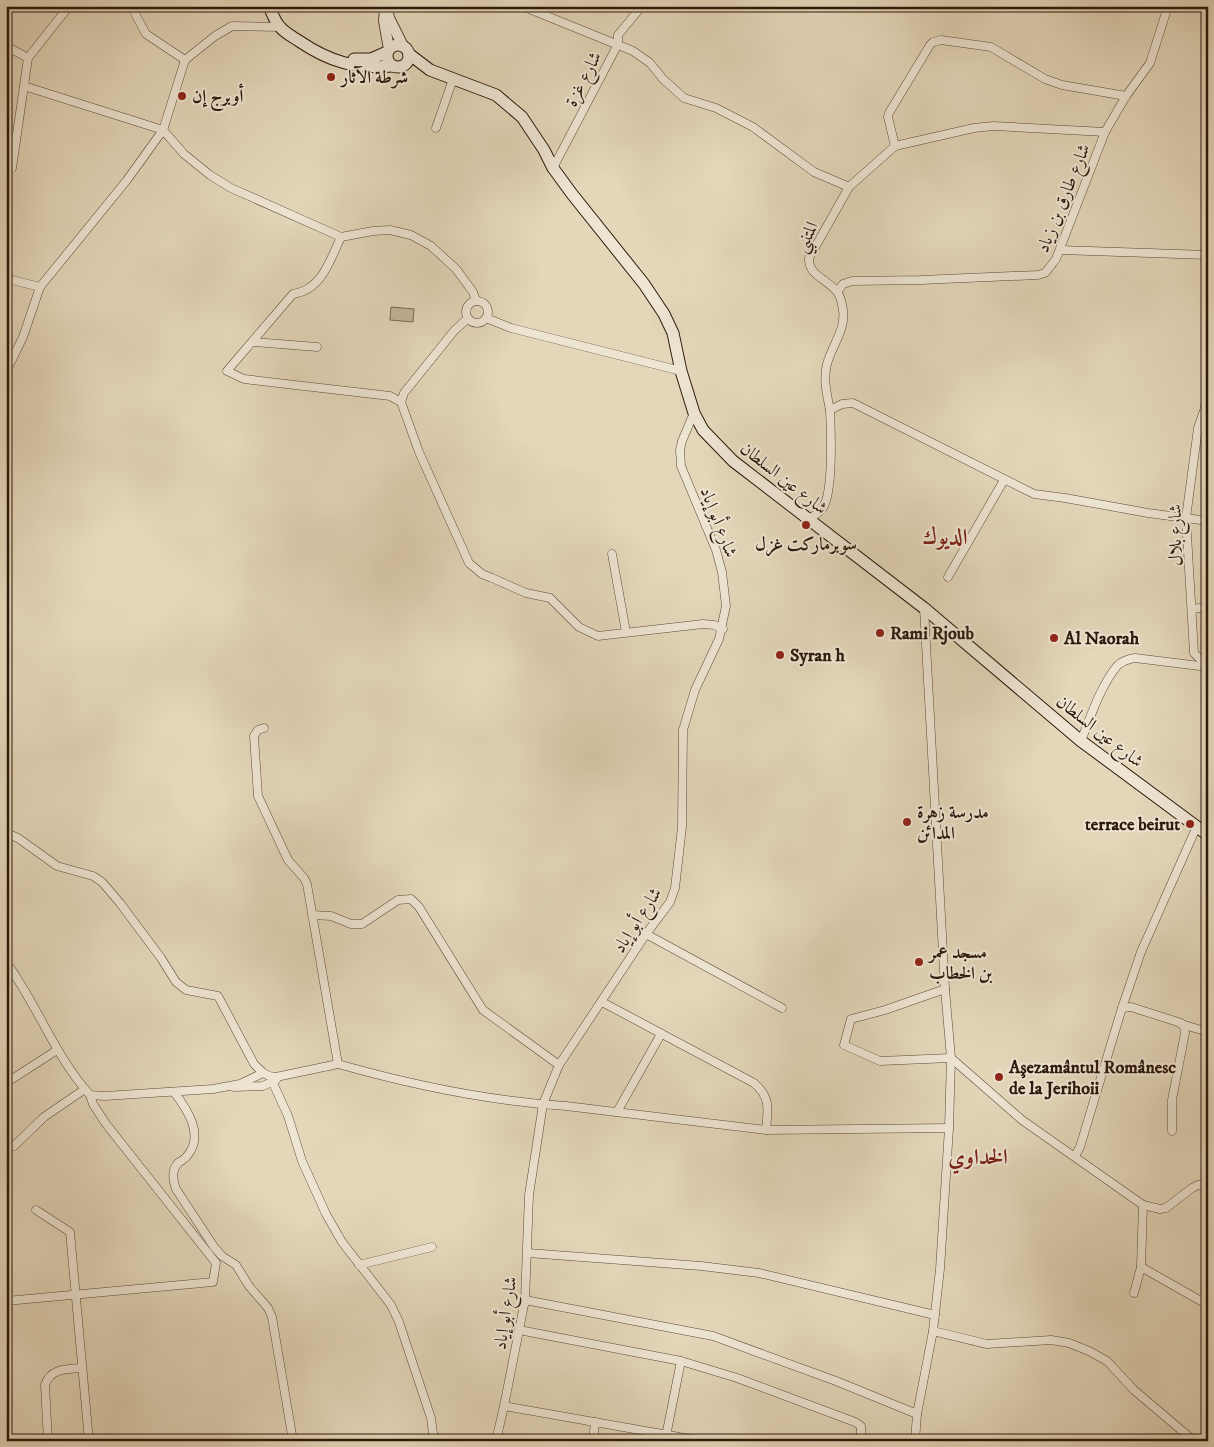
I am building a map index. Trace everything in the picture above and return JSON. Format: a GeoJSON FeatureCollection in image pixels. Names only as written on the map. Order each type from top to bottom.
{"type":"FeatureCollection","features":[{"type":"Feature","properties":{"kind":"main road"},"geometry":{"type":"LineString","coordinates":[[269,6],[280,27]]}},
{"type":"Feature","properties":{"kind":"main road","name":"شارع عين السلطان"},"geometry":{"type":"LineString","coordinates":[[280,27],[315,51],[333,60],[372,68],[397,66],[453,80]]}},
{"type":"Feature","properties":{"kind":"main road"},"geometry":{"type":"LineString","coordinates":[[396,45],[406,50],[408,61],[397,66],[387,60],[388,51],[396,45]]}},
{"type":"Feature","properties":{"kind":"main road","name":"شارع عين السلطان"},"geometry":{"type":"LineString","coordinates":[[406,50],[430,70],[496,95],[522,117],[533,132],[553,168],[644,284],[664,314],[673,333],[681,371],[694,413],[704,430],[733,461],[924,608],[1081,741],[1208,835]]}},
{"type":"Feature","properties":{"kind":"main road","name":"شارع عين السلطان"},"geometry":{"type":"LineString","coordinates":[[315,51],[360,60],[371,59],[388,51]]}},
{"type":"Feature","properties":{"kind":"street"},"geometry":{"type":"LineString","coordinates":[[12,168],[28,58],[69,6]]}},
{"type":"Feature","properties":{"kind":"street"},"geometry":{"type":"LineString","coordinates":[[131,6],[146,34],[186,60]]}},
{"type":"Feature","properties":{"kind":"street"},"geometry":{"type":"LineString","coordinates":[[386,6],[389,18],[406,50]]}},
{"type":"Feature","properties":{"kind":"street"},"geometry":{"type":"LineString","coordinates":[[386,6],[384,21],[388,51]]}},
{"type":"Feature","properties":{"kind":"street"},"geometry":{"type":"LineString","coordinates":[[522,6],[633,51],[650,63],[663,80],[684,98],[716,108],[753,127],[814,172],[849,187]]}},
{"type":"Feature","properties":{"kind":"street","name":"شارع غزة"},"geometry":{"type":"LineString","coordinates":[[553,168],[618,44],[618,35],[642,6]]}},
{"type":"Feature","properties":{"kind":"street"},"geometry":{"type":"LineString","coordinates":[[1105,132],[1126,96],[1150,63],[1168,6]]}},
{"type":"Feature","properties":{"kind":"street"},"geometry":{"type":"LineString","coordinates":[[6,372],[23,337],[40,287],[127,180],[162,130],[186,60],[215,36],[232,26],[280,27]]}},
{"type":"Feature","properties":{"kind":"street"},"geometry":{"type":"LineString","coordinates":[[895,146],[888,117],[889,113],[930,45],[937,40],[972,43],[991,47],[1045,79],[1070,87],[1126,96]]}},
{"type":"Feature","properties":{"kind":"street"},"geometry":{"type":"LineString","coordinates":[[6,46],[28,58]]}},
{"type":"Feature","properties":{"kind":"street"},"geometry":{"type":"LineString","coordinates":[[436,128],[453,80]]}},
{"type":"Feature","properties":{"kind":"street"},"geometry":{"type":"LineString","coordinates":[[24,86],[162,130],[184,154],[230,188],[341,237],[390,230],[411,235],[430,246],[456,269],[473,292],[476,301]]}},
{"type":"Feature","properties":{"kind":"street","name":"شارع طارق بن زياد"},"geometry":{"type":"LineString","coordinates":[[837,292],[844,284],[852,281],[921,280],[1038,275],[1045,273],[1052,266],[1060,250],[1105,132],[1003,127],[974,128],[895,146],[849,187]]}},
{"type":"Feature","properties":{"kind":"street","name":"المتنبي"},"geometry":{"type":"LineString","coordinates":[[837,292],[815,274],[810,266],[809,258],[849,187]]}},
{"type":"Feature","properties":{"kind":"street"},"geometry":{"type":"LineString","coordinates":[[341,237],[317,282],[304,292],[294,294],[227,371],[244,379],[390,396],[401,402]]}},
{"type":"Feature","properties":{"kind":"street"},"geometry":{"type":"LineString","coordinates":[[1060,250],[1208,255]]}},
{"type":"Feature","properties":{"kind":"street"},"geometry":{"type":"LineString","coordinates":[[6,276],[12,280],[40,287]]}},
{"type":"Feature","properties":{"kind":"street"},"geometry":{"type":"LineString","coordinates":[[809,520],[824,506],[827,493],[831,443],[826,371],[844,320],[841,301],[837,292]]}},
{"type":"Feature","properties":{"kind":"street"},"geometry":{"type":"LineString","coordinates":[[476,301],[482,302],[487,308],[486,318],[474,323],[468,318],[467,308],[476,301]]}},
{"type":"Feature","properties":{"kind":"street"},"geometry":{"type":"LineString","coordinates":[[468,318],[454,331],[404,393],[401,402],[419,452],[470,563],[482,574],[526,593],[550,598],[579,627],[598,636],[703,624],[714,625],[723,629]]}},
{"type":"Feature","properties":{"kind":"street"},"geometry":{"type":"LineString","coordinates":[[486,318],[511,328],[681,371]]}},
{"type":"Feature","properties":{"kind":"street"},"geometry":{"type":"LineString","coordinates":[[252,342],[317,347]]}},
{"type":"Feature","properties":{"kind":"street","name":"شارع بلال"},"geometry":{"type":"LineString","coordinates":[[1194,653],[1186,518],[1198,428],[1208,399]]}},
{"type":"Feature","properties":{"kind":"street"},"geometry":{"type":"LineString","coordinates":[[830,410],[848,403],[858,405],[1034,494],[1148,514],[1208,521]]}},
{"type":"Feature","properties":{"kind":"street","name":"شارع أبو إياد"},"geometry":{"type":"LineString","coordinates":[[496,1441],[525,1300],[529,1194],[546,1094],[560,1065],[646,934],[670,902],[675,888],[682,827],[683,730],[695,690],[723,629],[726,606],[719,562],[681,466],[680,450],[682,440],[694,413]]}},
{"type":"Feature","properties":{"kind":"street"},"geometry":{"type":"LineString","coordinates":[[948,577],[1004,480]]}},
{"type":"Feature","properties":{"kind":"street"},"geometry":{"type":"LineString","coordinates":[[612,554],[626,632]]}},
{"type":"Feature","properties":{"kind":"street"},"geometry":{"type":"LineString","coordinates":[[915,1441],[917,1414],[933,1332],[940,1269],[949,1128],[951,1058],[945,989],[924,608]]}},
{"type":"Feature","properties":{"kind":"street"},"geometry":{"type":"LineString","coordinates":[[1192,609],[1208,608]]}},
{"type":"Feature","properties":{"kind":"street"},"geometry":{"type":"LineString","coordinates":[[1186,664],[1194,658],[1194,653],[1205,660],[1208,667]]}},
{"type":"Feature","properties":{"kind":"street"},"geometry":{"type":"LineString","coordinates":[[1081,741],[1101,694],[1122,662],[1135,658],[1208,667]]}},
{"type":"Feature","properties":{"kind":"street"},"geometry":{"type":"LineString","coordinates":[[264,728],[258,730],[254,736],[258,796],[288,860],[307,884],[338,1064]]}},
{"type":"Feature","properties":{"kind":"street"},"geometry":{"type":"LineString","coordinates":[[1075,1156],[1080,1147],[1141,952],[1198,826]]}},
{"type":"Feature","properties":{"kind":"street"},"geometry":{"type":"LineString","coordinates":[[6,833],[18,838],[56,866],[93,876],[102,882],[161,958],[176,982],[186,990],[218,996],[254,1064],[263,1073],[271,1077],[338,1064],[391,1079],[445,1090],[543,1104],[766,1130],[949,1128]]}},
{"type":"Feature","properties":{"kind":"street"},"geometry":{"type":"LineString","coordinates":[[312,916],[331,916],[351,924],[362,924],[398,900],[411,899],[420,908],[483,1010],[560,1065]]}},
{"type":"Feature","properties":{"kind":"street"},"geometry":{"type":"LineString","coordinates":[[646,934],[782,1008]]}},
{"type":"Feature","properties":{"kind":"street"},"geometry":{"type":"LineString","coordinates":[[6,962],[15,974],[57,1050],[88,1092],[93,1104],[106,1124],[216,1263],[213,1282],[6,1302]]}},
{"type":"Feature","properties":{"kind":"street"},"geometry":{"type":"LineString","coordinates":[[945,989],[885,1010],[851,1019],[844,1045],[880,1061],[951,1058],[1022,1120],[1143,1205],[1160,1209],[1166,1208],[1192,1188],[1208,1184]]}},
{"type":"Feature","properties":{"kind":"street"},"geometry":{"type":"LineString","coordinates":[[602,1002],[754,1083],[763,1091],[767,1102],[766,1130]]}},
{"type":"Feature","properties":{"kind":"street"},"geometry":{"type":"LineString","coordinates":[[1122,1008],[1131,1007],[1208,1032]]}},
{"type":"Feature","properties":{"kind":"street"},"geometry":{"type":"LineString","coordinates":[[1172,1131],[1172,1100],[1186,1033],[1181,1023]]}},
{"type":"Feature","properties":{"kind":"street"},"geometry":{"type":"LineString","coordinates":[[1186,1033],[1196,1028]]}},
{"type":"Feature","properties":{"kind":"street"},"geometry":{"type":"LineString","coordinates":[[617,1112],[661,1034]]}},
{"type":"Feature","properties":{"kind":"street"},"geometry":{"type":"LineString","coordinates":[[6,1083],[57,1050]]}},
{"type":"Feature","properties":{"kind":"street"},"geometry":{"type":"LineString","coordinates":[[14,1146],[44,1117],[88,1092],[104,1096],[174,1092],[240,1084],[263,1073]]}},
{"type":"Feature","properties":{"kind":"street"},"geometry":{"type":"LineString","coordinates":[[227,1086],[254,1087],[273,1083],[281,1076]]}},
{"type":"Feature","properties":{"kind":"street"},"geometry":{"type":"LineString","coordinates":[[273,1083],[288,1116],[302,1161],[314,1190],[342,1242],[391,1305],[399,1322],[430,1418],[434,1441]]}},
{"type":"Feature","properties":{"kind":"street"},"geometry":{"type":"LineString","coordinates":[[174,1092],[193,1121],[194,1140],[192,1149],[187,1157],[174,1168],[173,1180],[176,1189],[214,1247],[222,1256],[236,1265],[248,1286],[268,1308],[272,1317],[293,1441]]}},
{"type":"Feature","properties":{"kind":"street"},"geometry":{"type":"LineString","coordinates":[[1134,1293],[1140,1267],[1143,1205]]}},
{"type":"Feature","properties":{"kind":"street"},"geometry":{"type":"LineString","coordinates":[[36,1210],[70,1232],[89,1441]]}},
{"type":"Feature","properties":{"kind":"street"},"geometry":{"type":"LineString","coordinates":[[359,1265],[432,1247]]}},
{"type":"Feature","properties":{"kind":"street"},"geometry":{"type":"LineString","coordinates":[[528,1253],[701,1266],[759,1273],[935,1315]]}},
{"type":"Feature","properties":{"kind":"street"},"geometry":{"type":"LineString","coordinates":[[1140,1267],[1208,1305]]}},
{"type":"Feature","properties":{"kind":"street"},"geometry":{"type":"LineString","coordinates":[[525,1300],[713,1336],[836,1381],[917,1414]]}},
{"type":"Feature","properties":{"kind":"street"},"geometry":{"type":"LineString","coordinates":[[520,1330],[681,1361],[738,1378],[855,1422],[861,1426],[861,1441]]}},
{"type":"Feature","properties":{"kind":"street"},"geometry":{"type":"LineString","coordinates":[[933,1332],[988,1344],[1051,1340],[1069,1343],[1090,1350],[1107,1361],[1134,1390],[1194,1441]]}},
{"type":"Feature","properties":{"kind":"street"},"geometry":{"type":"LineString","coordinates":[[665,1438],[681,1361]]}},
{"type":"Feature","properties":{"kind":"street"},"geometry":{"type":"LineString","coordinates":[[48,1441],[46,1380],[55,1372],[82,1368]]}},
{"type":"Feature","properties":{"kind":"street"},"geometry":{"type":"LineString","coordinates":[[504,1406],[595,1422],[665,1438],[702,1441]]}},
{"type":"Feature","properties":{"kind":"street"},"geometry":{"type":"LineString","coordinates":[[593,1441],[595,1422]]}},
{"type":"Feature","properties":{"kind":"shaded area"},"geometry":{"type":"Polygon","coordinates":[[[391,307],[414,309],[413,322],[390,320],[391,307]]]}},
{"type":"Feature","properties":{"kind":"place","name":"شرطة الآثار"},"geometry":{"type":"Point","coordinates":[331,77]}},
{"type":"Feature","properties":{"kind":"place","name":"أوبرج إن"},"geometry":{"type":"Point","coordinates":[182,96]}},
{"type":"Feature","properties":{"kind":"place","name":"سوبرماركت غزل"},"geometry":{"type":"Point","coordinates":[806,525]}},
{"type":"Feature","properties":{"kind":"place","name":"Rami Rjoub"},"geometry":{"type":"Point","coordinates":[880,633]}},
{"type":"Feature","properties":{"kind":"place","name":"Al Naorah"},"geometry":{"type":"Point","coordinates":[1054,638]}},
{"type":"Feature","properties":{"kind":"place","name":"Syran h"},"geometry":{"type":"Point","coordinates":[780,655]}},
{"type":"Feature","properties":{"kind":"place","name":"مدرسة زهرة المدائن"},"geometry":{"type":"Point","coordinates":[907,822]}},
{"type":"Feature","properties":{"kind":"place","name":"terrace beirut"},"geometry":{"type":"Point","coordinates":[1190,824]}},
{"type":"Feature","properties":{"kind":"place","name":"مسجد عمر بن الخطاب"},"geometry":{"type":"Point","coordinates":[919,962]}},
{"type":"Feature","properties":{"kind":"place","name":"Aşezamântul Românesc de la Jerihoii"},"geometry":{"type":"Point","coordinates":[999,1077]}},
{"type":"Feature","properties":{"kind":"district","name":"الديوك"},"geometry":{"type":"Point","coordinates":[945,536]}},
{"type":"Feature","properties":{"kind":"district","name":"الخداوي"},"geometry":{"type":"Point","coordinates":[978,1156]}}]}
